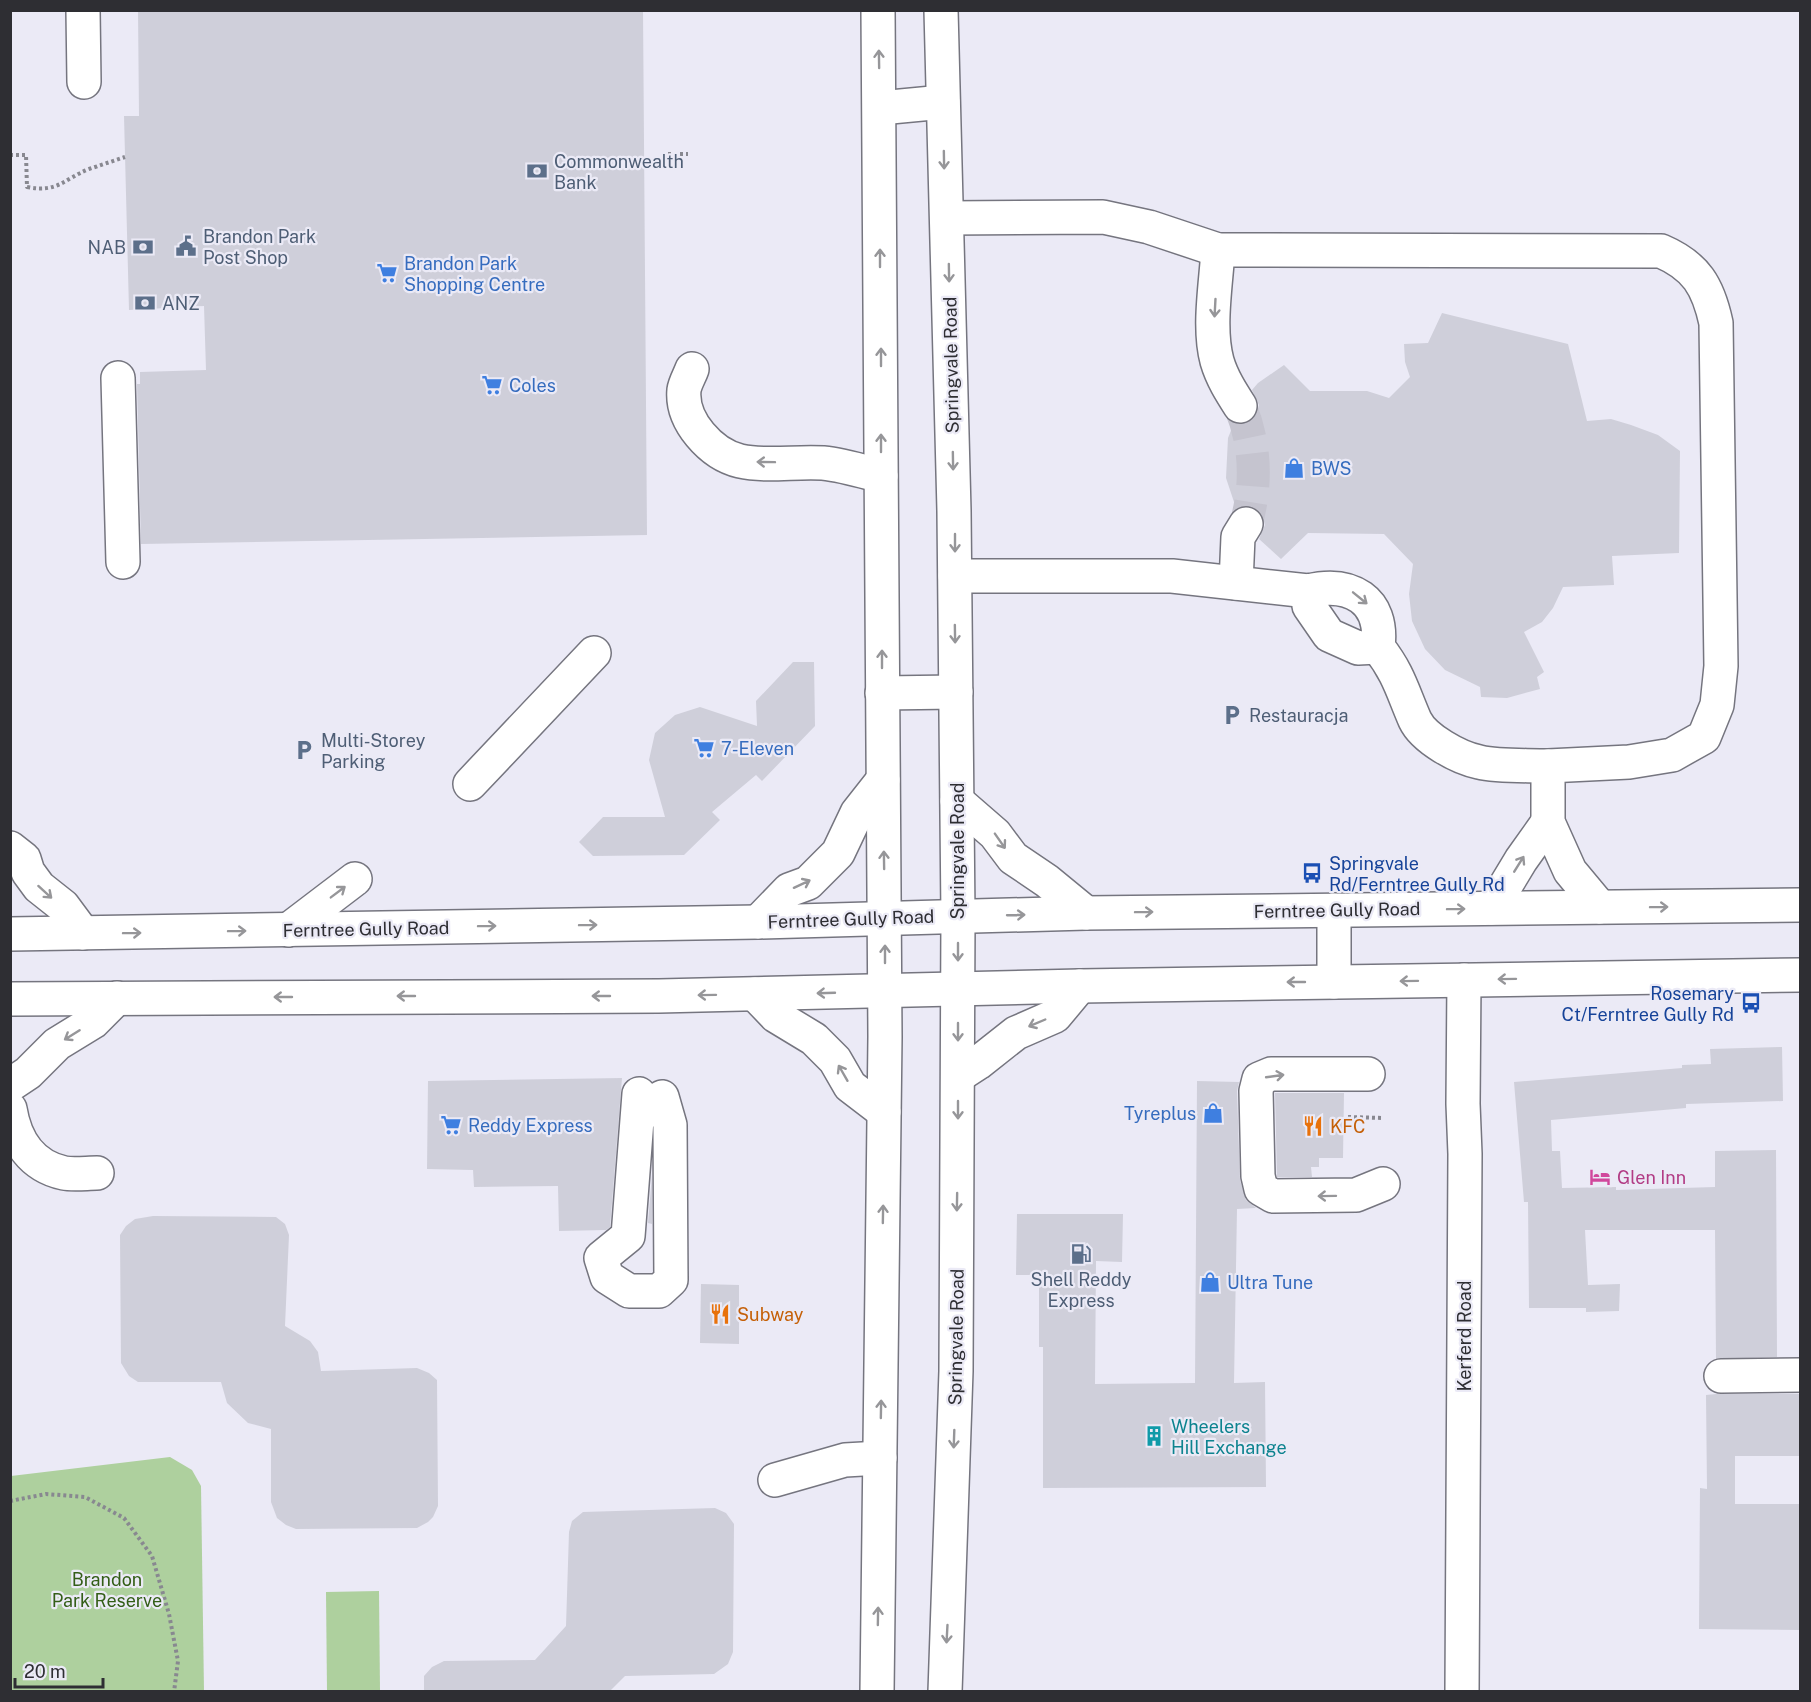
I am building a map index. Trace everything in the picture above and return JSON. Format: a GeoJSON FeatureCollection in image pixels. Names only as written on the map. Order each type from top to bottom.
{"type":"FeatureCollection","features":[{"type":"Feature","properties":{"kind":"main road"},"geometry":{"type":"LineString","coordinates":[[83,10],[84,82]]}},
{"type":"Feature","properties":{"kind":"main road"},"geometry":{"type":"LineString","coordinates":[[878,10],[885,918],[878,1692]]}},
{"type":"Feature","properties":{"kind":"main road","name":"Springvale Road"},"geometry":{"type":"LineString","coordinates":[[941,10],[955,576],[958,916],[956,1371],[945,1692]]}},
{"type":"Feature","properties":{"kind":"main road"},"geometry":{"type":"LineString","coordinates":[[880,108],[943,102]]}},
{"type":"Feature","properties":{"kind":"main road"},"geometry":{"type":"LineString","coordinates":[[947,218],[1103,217],[1149,227],[1218,250],[1660,251],[1681,259],[1702,282],[1711,301],[1716,323],[1721,666],[1717,705],[1704,737],[1672,755],[1629,762],[1548,766],[1478,762],[1441,746],[1428,737],[1416,722],[1404,688],[1392,665],[1378,647],[1380,633],[1377,616],[1369,605],[1354,592],[1325,587],[1308,591],[1172,576],[955,576]]}},
{"type":"Feature","properties":{"kind":"main road"},"geometry":{"type":"LineString","coordinates":[[1218,250],[1214,341],[1223,377],[1240,406]]}},
{"type":"Feature","properties":{"kind":"main road"},"geometry":{"type":"LineString","coordinates":[[693,369],[684,389],[685,403],[692,422],[719,452],[740,461],[824,463],[881,476]]}},
{"type":"Feature","properties":{"kind":"main road"},"geometry":{"type":"LineString","coordinates":[[118,378],[123,562]]}},
{"type":"Feature","properties":{"kind":"main road"},"geometry":{"type":"LineString","coordinates":[[1236,584],[1238,537],[1246,524]]}},
{"type":"Feature","properties":{"kind":"main road"},"geometry":{"type":"LineString","coordinates":[[1308,591],[1309,606],[1329,635],[1358,648],[1378,647]]}},
{"type":"Feature","properties":{"kind":"main road"},"geometry":{"type":"LineString","coordinates":[[470,784],[594,653]]}},
{"type":"Feature","properties":{"kind":"main road"},"geometry":{"type":"LineString","coordinates":[[882,693],[956,692]]}},
{"type":"Feature","properties":{"kind":"main road"},"geometry":{"type":"LineString","coordinates":[[1548,766],[1548,822],[1570,872],[1600,907]]}},
{"type":"Feature","properties":{"kind":"main road"},"geometry":{"type":"LineString","coordinates":[[758,922],[789,890],[808,883],[838,853],[858,813],[883,780]]}},
{"type":"Feature","properties":{"kind":"main road"},"geometry":{"type":"LineString","coordinates":[[957,801],[995,834],[1013,858],[1047,881],[1086,913]]}},
{"type":"Feature","properties":{"kind":"main road"},"geometry":{"type":"LineString","coordinates":[[1492,908],[1521,860],[1548,822]]}},
{"type":"Feature","properties":{"kind":"main road"},"geometry":{"type":"LineString","coordinates":[[10,848],[24,859],[28,872],[39,888],[63,906],[83,933]]}},
{"type":"Feature","properties":{"kind":"main road"},"geometry":{"type":"LineString","coordinates":[[288,930],[355,879]]}},
{"type":"Feature","properties":{"kind":"main road","name":"Ferntree Gully Road"},"geometry":{"type":"LineString","coordinates":[[10,934],[758,922],[1086,913],[1800,905]]}},
{"type":"Feature","properties":{"kind":"main road"},"geometry":{"type":"LineString","coordinates":[[1334,910],[1334,982]]}},
{"type":"Feature","properties":{"kind":"main road"},"geometry":{"type":"LineString","coordinates":[[10,999],[755,994],[958,988],[1800,975]]}},
{"type":"Feature","properties":{"kind":"main road","name":"Kerferd Road"},"geometry":{"type":"LineString","coordinates":[[1462,1692],[1464,980]]}},
{"type":"Feature","properties":{"kind":"main road"},"geometry":{"type":"LineString","coordinates":[[958,1076],[1016,1033],[1055,1016],[1080,986]]}},
{"type":"Feature","properties":{"kind":"main road"},"geometry":{"type":"LineString","coordinates":[[755,994],[776,1016],[801,1030],[824,1048],[835,1060],[850,1086],[884,1112]]}},
{"type":"Feature","properties":{"kind":"main road"},"geometry":{"type":"LineString","coordinates":[[10,1085],[28,1073],[57,1044],[93,1022],[117,998]]}},
{"type":"Feature","properties":{"kind":"main road"},"geometry":{"type":"LineString","coordinates":[[1368,1074],[1271,1074],[1259,1079],[1256,1091],[1258,1176],[1261,1189],[1273,1196],[1356,1195],[1383,1184]]}},
{"type":"Feature","properties":{"kind":"main road"},"geometry":{"type":"LineString","coordinates":[[650,1095],[670,1125],[671,1280],[659,1291],[629,1291],[607,1277],[601,1258],[628,1236],[650,1095]]}},
{"type":"Feature","properties":{"kind":"main road"},"geometry":{"type":"LineString","coordinates":[[10,1109],[26,1152],[43,1165],[65,1173],[97,1173]]}},
{"type":"Feature","properties":{"kind":"main road"},"geometry":{"type":"LineString","coordinates":[[1721,1376],[1800,1375]]}},
{"type":"Feature","properties":{"kind":"main road"},"geometry":{"type":"LineString","coordinates":[[775,1480],[845,1460],[880,1458]]}},
{"type":"Feature","properties":{"kind":"path"},"geometry":{"type":"LineString","coordinates":[[662,154],[687,154]]}},
{"type":"Feature","properties":{"kind":"path"},"geometry":{"type":"LineString","coordinates":[[10,155],[26,155],[27,186],[35,188],[58,186],[86,170],[125,157]]}},
{"type":"Feature","properties":{"kind":"path"},"geometry":{"type":"LineString","coordinates":[[1348,1117],[1383,1118]]}},
{"type":"Feature","properties":{"kind":"path"},"geometry":{"type":"LineString","coordinates":[[10,1501],[46,1494],[85,1497],[124,1518],[152,1556],[169,1614],[178,1661],[174,1692]]}},
{"type":"Feature","properties":{"kind":"green space","name":"Brandon Park Reserve"},"geometry":{"type":"Polygon","coordinates":[[[170,1457],[192,1470],[201,1486],[204,1691],[11,1691],[11,1476],[170,1457]]]}},
{"type":"Feature","properties":{"kind":"green space"},"geometry":{"type":"Polygon","coordinates":[[[379,1591],[380,1691],[327,1691],[326,1592],[379,1591]]]}},
{"type":"Feature","properties":{"kind":"building","name":"Brandon Park Shopping Centre"},"geometry":{"type":"Polygon","coordinates":[[[138,10],[643,10],[647,535],[141,544],[137,384],[140,384],[140,372],[206,370],[204,306],[129,310],[124,116],[139,116],[138,10]]]}},
{"type":"Feature","properties":{"kind":"building"},"geometry":{"type":"Polygon","coordinates":[[[1442,313],[1568,344],[1587,421],[1611,419],[1631,425],[1658,435],[1680,451],[1679,553],[1612,556],[1614,585],[1563,587],[1553,608],[1542,622],[1524,632],[1544,672],[1537,677],[1540,689],[1507,698],[1481,697],[1480,687],[1445,670],[1425,649],[1412,621],[1409,594],[1413,564],[1384,534],[1308,533],[1281,559],[1259,539],[1265,525],[1262,515],[1256,508],[1247,505],[1236,508],[1226,478],[1228,438],[1234,423],[1241,425],[1250,422],[1256,415],[1259,405],[1252,390],[1258,383],[1284,365],[1310,391],[1367,391],[1389,398],[1410,377],[1405,362],[1404,344],[1428,343],[1442,313]]]}},
{"type":"Feature","properties":{"kind":"building"},"geometry":{"type":"Polygon","coordinates":[[[793,662],[814,662],[815,726],[762,781],[756,775],[712,812],[720,820],[684,855],[593,856],[579,842],[603,817],[665,817],[649,760],[655,733],[675,715],[700,707],[757,726],[756,701],[793,662]]]}},
{"type":"Feature","properties":{"kind":"building"},"geometry":{"type":"Polygon","coordinates":[[[1782,1047],[1783,1101],[1686,1104],[1686,1108],[1551,1120],[1552,1151],[1560,1151],[1562,1188],[1616,1187],[1616,1190],[1715,1187],[1715,1151],[1776,1150],[1777,1357],[1716,1359],[1715,1230],[1585,1230],[1588,1285],[1620,1284],[1619,1311],[1586,1312],[1586,1308],[1529,1308],[1528,1202],[1524,1202],[1514,1082],[1682,1068],[1682,1065],[1711,1064],[1710,1049],[1782,1047]]]}},
{"type":"Feature","properties":{"kind":"building"},"geometry":{"type":"Polygon","coordinates":[[[622,1078],[610,1227],[606,1230],[559,1231],[558,1186],[474,1187],[473,1170],[427,1169],[428,1081],[622,1078]]]}},
{"type":"Feature","properties":{"kind":"building"},"geometry":{"type":"Polygon","coordinates":[[[1197,1081],[1239,1082],[1237,1091],[1240,1180],[1246,1200],[1256,1208],[1237,1209],[1234,1383],[1265,1382],[1266,1487],[1043,1488],[1043,1347],[1039,1347],[1039,1275],[1016,1275],[1017,1214],[1123,1214],[1122,1262],[1096,1261],[1095,1384],[1195,1383],[1197,1081]]]}},
{"type":"Feature","properties":{"kind":"building"},"geometry":{"type":"Polygon","coordinates":[[[1275,1093],[1344,1093],[1343,1158],[1319,1158],[1319,1167],[1311,1167],[1312,1177],[1277,1177],[1275,1093]]]}},
{"type":"Feature","properties":{"kind":"building"},"geometry":{"type":"Polygon","coordinates":[[[652,1175],[652,1224],[648,1223],[652,1175]]]}},
{"type":"Feature","properties":{"kind":"building"},"geometry":{"type":"Polygon","coordinates":[[[153,1216],[276,1217],[285,1224],[289,1235],[285,1326],[310,1341],[318,1352],[321,1371],[417,1368],[429,1373],[437,1380],[438,1506],[428,1522],[417,1528],[296,1529],[286,1525],[277,1518],[271,1502],[271,1429],[248,1423],[227,1403],[221,1382],[138,1382],[129,1376],[121,1363],[120,1235],[135,1219],[153,1216]]]}},
{"type":"Feature","properties":{"kind":"building","name":"Subway"},"geometry":{"type":"Polygon","coordinates":[[[701,1284],[739,1285],[739,1344],[700,1343],[701,1284]]]}},
{"type":"Feature","properties":{"kind":"building"},"geometry":{"type":"Polygon","coordinates":[[[1800,1394],[1800,1456],[1735,1456],[1735,1504],[1800,1504],[1800,1630],[1699,1629],[1700,1488],[1707,1489],[1706,1395],[1800,1394]]]}},
{"type":"Feature","properties":{"kind":"building"},"geometry":{"type":"Polygon","coordinates":[[[715,1508],[726,1513],[734,1524],[733,1652],[728,1664],[714,1674],[625,1676],[609,1692],[424,1692],[424,1676],[432,1667],[444,1661],[535,1660],[566,1626],[569,1532],[572,1521],[583,1512],[715,1508]]]}},
{"type":"Feature","properties":{"kind":"tunnel"},"geometry":{"type":"LineString","coordinates":[[1240,406],[1249,435],[1253,465],[1252,494],[1246,524]]}},
{"type":"Feature","properties":{"kind":"place","name":"Commonwealth Bank"},"geometry":{"type":"Point","coordinates":[537,171]}},
{"type":"Feature","properties":{"kind":"place","name":"Brandon Park Post Shop"},"geometry":{"type":"Point","coordinates":[186,246]}},
{"type":"Feature","properties":{"kind":"place","name":"NAB"},"geometry":{"type":"Point","coordinates":[143,247]}},
{"type":"Feature","properties":{"kind":"place","name":"Brandon Park Shopping Centre"},"geometry":{"type":"Point","coordinates":[387,273]}},
{"type":"Feature","properties":{"kind":"place","name":"ANZ"},"geometry":{"type":"Point","coordinates":[145,303]}},
{"type":"Feature","properties":{"kind":"place","name":"Coles"},"geometry":{"type":"Point","coordinates":[492,385]}},
{"type":"Feature","properties":{"kind":"place","name":"BWS"},"geometry":{"type":"Point","coordinates":[1294,468]}},
{"type":"Feature","properties":{"kind":"place","name":"Restauracja"},"geometry":{"type":"Point","coordinates":[1232,715]}},
{"type":"Feature","properties":{"kind":"place","name":"7-Eleven"},"geometry":{"type":"Point","coordinates":[704,748]}},
{"type":"Feature","properties":{"kind":"place","name":"Multi-Storey Parking"},"geometry":{"type":"Point","coordinates":[304,750]}},
{"type":"Feature","properties":{"kind":"place","name":"Springvale Rd/Ferntree Gully Rd"},"geometry":{"type":"Point","coordinates":[1312,873]}},
{"type":"Feature","properties":{"kind":"place","name":"Rosemary Ct/Ferntree Gully Rd"},"geometry":{"type":"Point","coordinates":[1751,1003]}},
{"type":"Feature","properties":{"kind":"place","name":"Tyreplus"},"geometry":{"type":"Point","coordinates":[1213,1113]}},
{"type":"Feature","properties":{"kind":"place","name":"Reddy Express"},"geometry":{"type":"Point","coordinates":[451,1125]}},
{"type":"Feature","properties":{"kind":"place","name":"KFC"},"geometry":{"type":"Point","coordinates":[1313,1126]}},
{"type":"Feature","properties":{"kind":"place","name":"Glen Inn"},"geometry":{"type":"Point","coordinates":[1600,1177]}},
{"type":"Feature","properties":{"kind":"place","name":"Shell Reddy Express"},"geometry":{"type":"Point","coordinates":[1081,1254]}},
{"type":"Feature","properties":{"kind":"place","name":"Ultra Tune"},"geometry":{"type":"Point","coordinates":[1210,1282]}},
{"type":"Feature","properties":{"kind":"place","name":"Subway"},"geometry":{"type":"Point","coordinates":[720,1314]}},
{"type":"Feature","properties":{"kind":"place","name":"Wheelers Hill Exchange"},"geometry":{"type":"Point","coordinates":[1154,1436]}}]}
